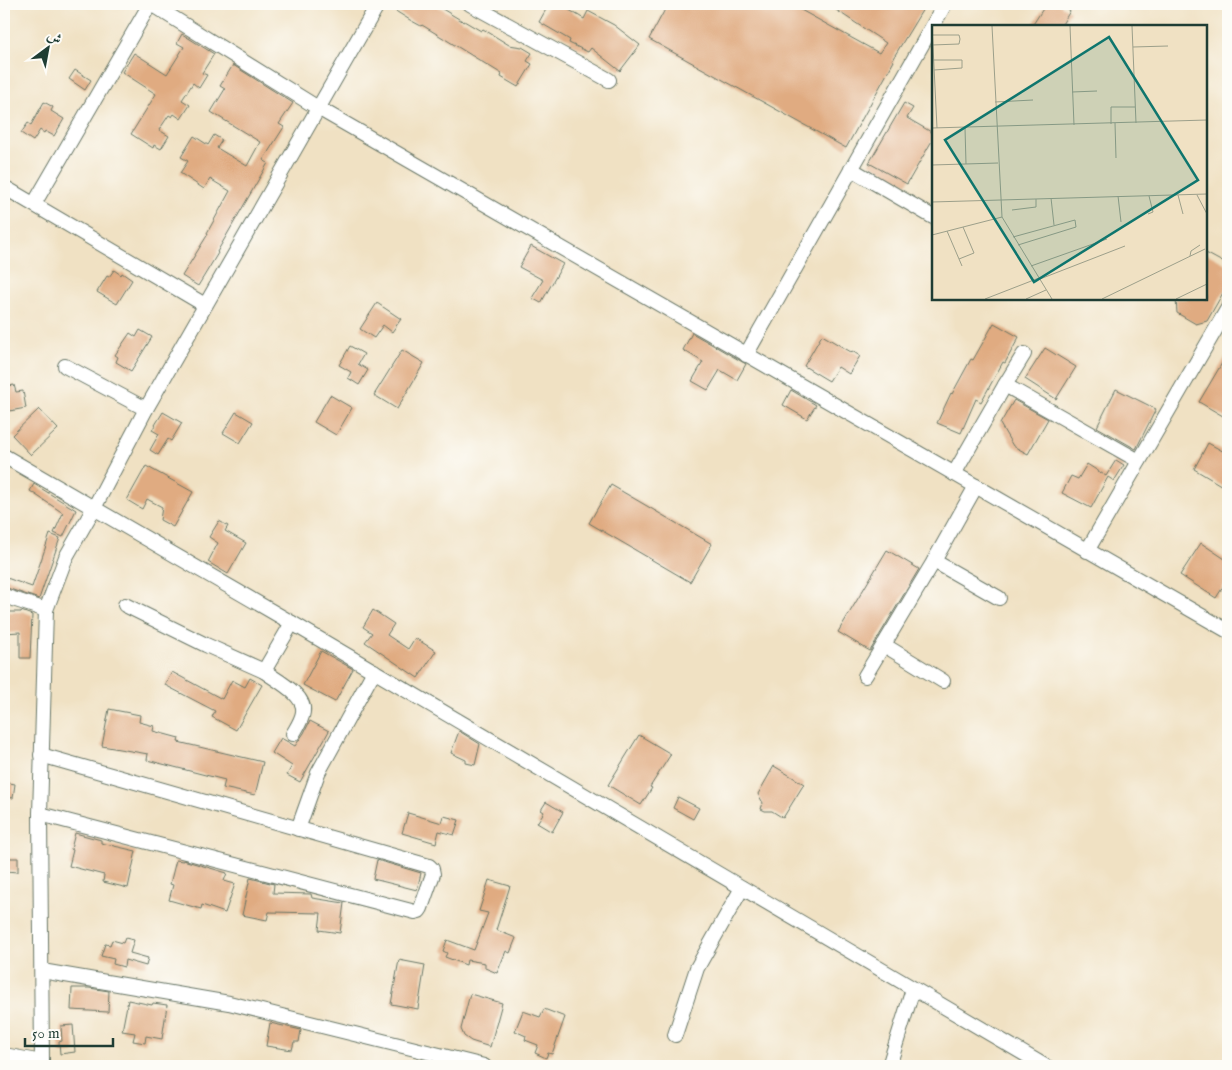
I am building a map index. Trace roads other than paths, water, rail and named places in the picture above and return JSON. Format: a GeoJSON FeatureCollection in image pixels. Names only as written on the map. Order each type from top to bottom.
{"type":"FeatureCollection","features":[{"type":"Feature","properties":{"kind":"street"},"geometry":{"type":"LineString","coordinates":[[34,204],[151,4],[318,108],[1228,631]]}},
{"type":"Feature","properties":{"kind":"street"},"geometry":{"type":"LineString","coordinates":[[4,1056],[43,1064],[40,814],[46,610],[66,557],[146,409],[378,4]]}},
{"type":"Feature","properties":{"kind":"street"},"geometry":{"type":"LineString","coordinates":[[470,4],[608,80]]}},
{"type":"Feature","properties":{"kind":"street"},"geometry":{"type":"LineString","coordinates":[[933,25],[945,4]]}},
{"type":"Feature","properties":{"kind":"street"},"geometry":{"type":"LineString","coordinates":[[746,354],[932,27]]}},
{"type":"Feature","properties":{"kind":"street"},"geometry":{"type":"LineString","coordinates":[[851,170],[932,216]]}},
{"type":"Feature","properties":{"kind":"street"},"geometry":{"type":"LineString","coordinates":[[4,187],[205,305]]}},
{"type":"Feature","properties":{"kind":"street"},"geometry":{"type":"LineString","coordinates":[[1087,551],[1228,308]]}},
{"type":"Feature","properties":{"kind":"street"},"geometry":{"type":"LineString","coordinates":[[954,474],[1024,354]]}},
{"type":"Feature","properties":{"kind":"street"},"geometry":{"type":"LineString","coordinates":[[65,366],[146,409]]}},
{"type":"Feature","properties":{"kind":"street"},"geometry":{"type":"LineString","coordinates":[[1005,385],[1139,462]]}},
{"type":"Feature","properties":{"kind":"street"},"geometry":{"type":"LineString","coordinates":[[4,456],[374,671],[1045,1066]]}},
{"type":"Feature","properties":{"kind":"street"},"geometry":{"type":"LineString","coordinates":[[865,676],[934,561],[976,486]]}},
{"type":"Feature","properties":{"kind":"street"},"geometry":{"type":"LineString","coordinates":[[934,561],[999,598]]}},
{"type":"Feature","properties":{"kind":"street"},"geometry":{"type":"LineString","coordinates":[[4,596],[46,610]]}},
{"type":"Feature","properties":{"kind":"street"},"geometry":{"type":"LineString","coordinates":[[125,605],[264,671],[291,691],[302,702],[303,711],[293,734]]}},
{"type":"Feature","properties":{"kind":"street"},"geometry":{"type":"LineString","coordinates":[[264,671],[292,623]]}},
{"type":"Feature","properties":{"kind":"street"},"geometry":{"type":"LineString","coordinates":[[884,645],[943,681]]}},
{"type":"Feature","properties":{"kind":"street"},"geometry":{"type":"LineString","coordinates":[[298,829],[318,773],[374,671]]}},
{"type":"Feature","properties":{"kind":"street"},"geometry":{"type":"LineString","coordinates":[[40,814],[415,912],[419,911],[433,874],[429,866],[41,755]]}},
{"type":"Feature","properties":{"kind":"street"},"geometry":{"type":"LineString","coordinates":[[675,1035],[697,968],[742,888]]}},
{"type":"Feature","properties":{"kind":"street"},"geometry":{"type":"LineString","coordinates":[[42,971],[229,1004],[484,1066]]}},
{"type":"Feature","properties":{"kind":"street"},"geometry":{"type":"LineString","coordinates":[[889,1066],[913,989]]}}]}
